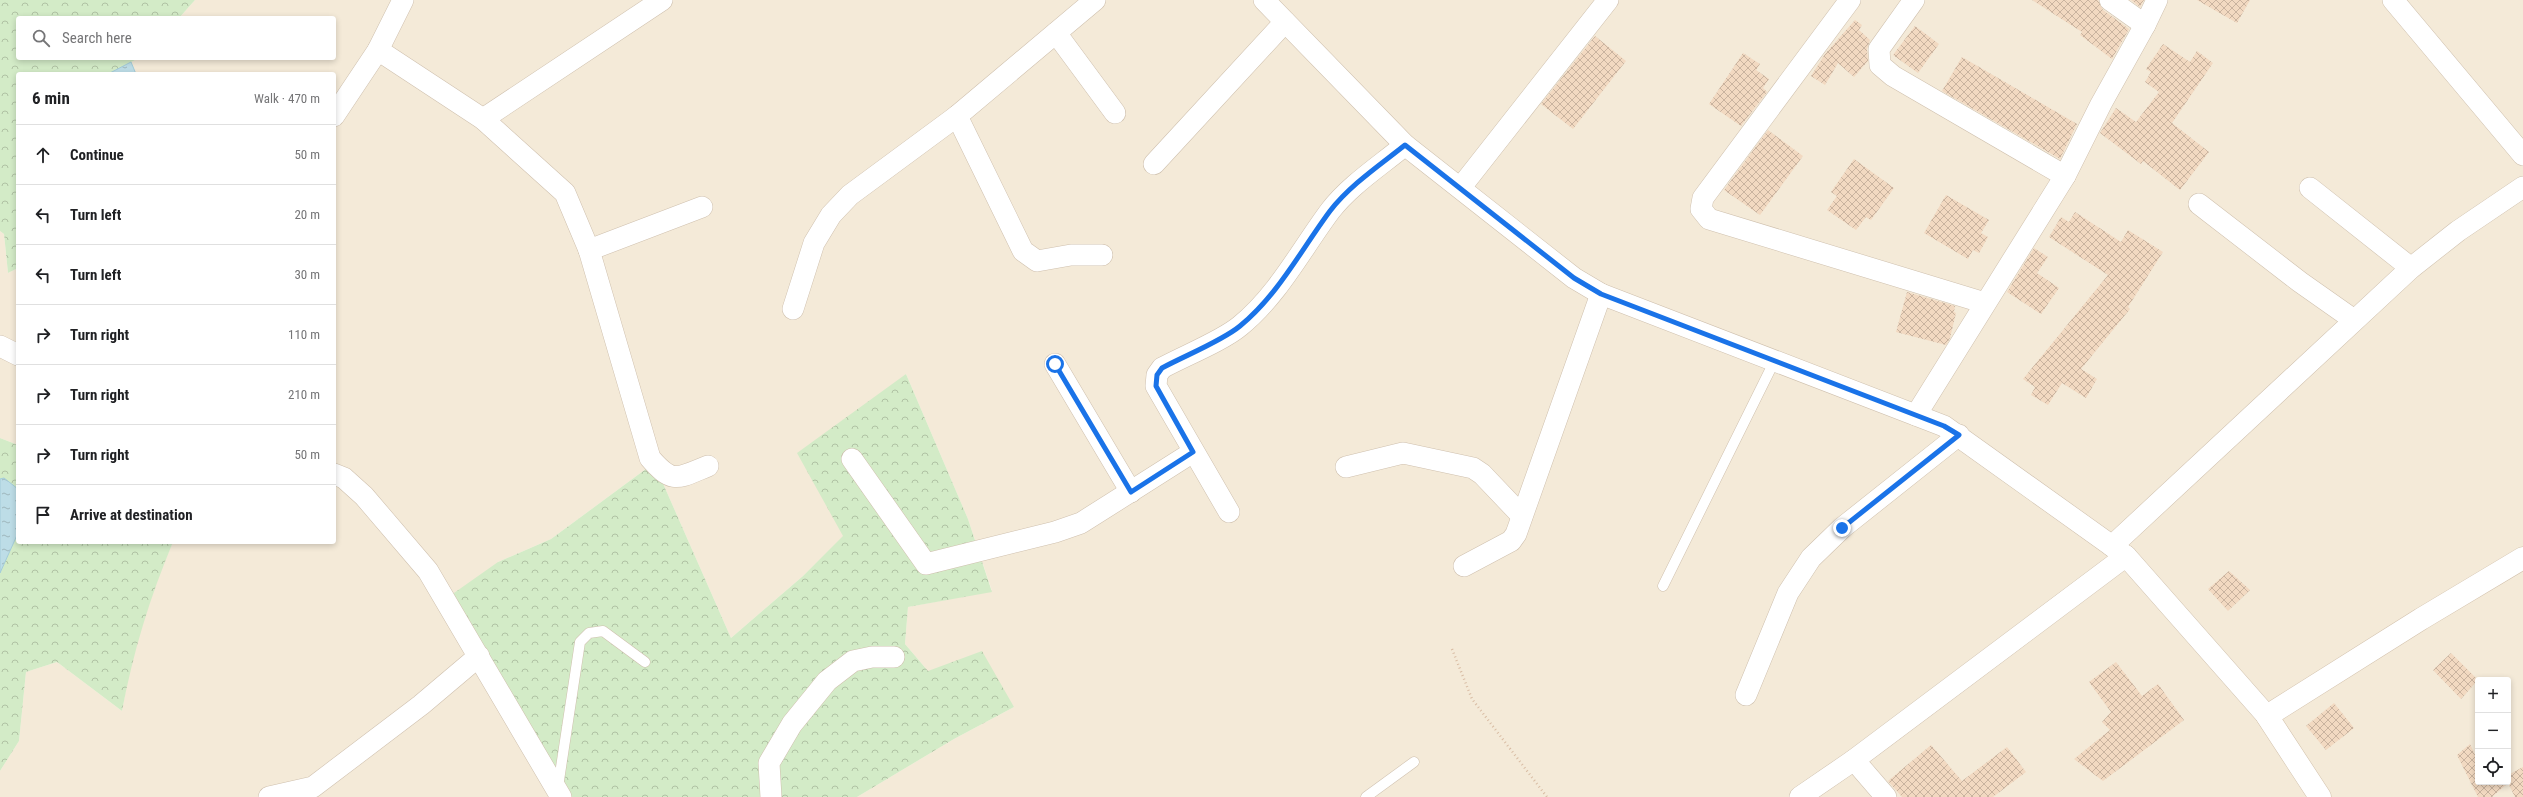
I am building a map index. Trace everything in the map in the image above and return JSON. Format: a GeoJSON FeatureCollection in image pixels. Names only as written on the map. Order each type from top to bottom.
{"type":"FeatureCollection","features":[{"type":"Feature","properties":{"kind":"street"},"geometry":{"type":"LineString","coordinates":[[336,113],[378,50],[403,0]]}},
{"type":"Feature","properties":{"kind":"street"},"geometry":{"type":"LineString","coordinates":[[483,119],[662,0]]}},
{"type":"Feature","properties":{"kind":"street"},"geometry":{"type":"LineString","coordinates":[[793,309],[814,243],[831,215],[850,196],[957,116],[1095,0]]}},
{"type":"Feature","properties":{"kind":"street"},"geometry":{"type":"LineString","coordinates":[[1264,0],[1405,145],[1461,187],[1574,278],[1601,294],[1944,426],[1959,435],[2119,551],[2267,716],[2320,797]]}},
{"type":"Feature","properties":{"kind":"street"},"geometry":{"type":"LineString","coordinates":[[1461,187],[1608,0]]}},
{"type":"Feature","properties":{"kind":"street"},"geometry":{"type":"LineString","coordinates":[[1850,0],[1703,198],[1701,209],[1709,219],[1985,303]]}},
{"type":"Feature","properties":{"kind":"street"},"geometry":{"type":"LineString","coordinates":[[1914,0],[1879,49],[1880,65],[1893,76],[2065,176]]}},
{"type":"Feature","properties":{"kind":"street"},"geometry":{"type":"LineString","coordinates":[[2110,0],[2145,25]]}},
{"type":"Feature","properties":{"kind":"street"},"geometry":{"type":"LineString","coordinates":[[1916,415],[2065,176],[2101,104],[2145,25],[2157,0]]}},
{"type":"Feature","properties":{"kind":"street"},"geometry":{"type":"LineString","coordinates":[[2393,0],[2523,155]]}},
{"type":"Feature","properties":{"kind":"street"},"geometry":{"type":"LineString","coordinates":[[1154,164],[1285,22]]}},
{"type":"Feature","properties":{"kind":"street"},"geometry":{"type":"LineString","coordinates":[[1056,34],[1115,113]]}},
{"type":"Feature","properties":{"kind":"street"},"geometry":{"type":"LineString","coordinates":[[378,50],[483,119],[565,193],[589,250],[650,458],[662,473],[678,478],[708,466]]}},
{"type":"Feature","properties":{"kind":"street"},"geometry":{"type":"LineString","coordinates":[[957,116],[1023,251],[1030,258],[1038,261],[1071,254],[1102,255]]}},
{"type":"Feature","properties":{"kind":"street"},"geometry":{"type":"LineString","coordinates":[[1230,512],[1193,452],[1156,386],[1157,375],[1162,368],[1239,327],[1259,309],[1274,292],[1331,210],[1348,191],[1405,145]]}},
{"type":"Feature","properties":{"kind":"street"},"geometry":{"type":"LineString","coordinates":[[2310,188],[2411,268]]}},
{"type":"Feature","properties":{"kind":"street"},"geometry":{"type":"LineString","coordinates":[[1800,797],[1854,760],[2119,551],[2354,320],[2411,268],[2458,231],[2523,188]]}},
{"type":"Feature","properties":{"kind":"street"},"geometry":{"type":"LineString","coordinates":[[2199,204],[2300,282],[2354,320]]}},
{"type":"Feature","properties":{"kind":"street"},"geometry":{"type":"LineString","coordinates":[[589,250],[702,207]]}},
{"type":"Feature","properties":{"kind":"street"},"geometry":{"type":"LineString","coordinates":[[1464,566],[1511,541],[1522,516],[1601,294]]}},
{"type":"Feature","properties":{"kind":"street"},"geometry":{"type":"LineString","coordinates":[[0,346],[16,354]]}},
{"type":"Feature","properties":{"kind":"street"},"geometry":{"type":"LineString","coordinates":[[1055,364],[1131,492]]}},
{"type":"Feature","properties":{"kind":"street"},"geometry":{"type":"LineString","coordinates":[[1746,694],[1788,593],[1811,558],[1842,528],[1959,435]]}},
{"type":"Feature","properties":{"kind":"street"},"geometry":{"type":"LineString","coordinates":[[852,459],[926,564],[1055,532],[1081,522],[1193,452]]}},
{"type":"Feature","properties":{"kind":"street"},"geometry":{"type":"LineString","coordinates":[[1346,467],[1403,453],[1473,468],[1482,474],[1522,516]]}},
{"type":"Feature","properties":{"kind":"street"},"geometry":{"type":"LineString","coordinates":[[336,475],[344,478],[364,496],[428,571],[559,794]]}},
{"type":"Feature","properties":{"kind":"street"},"geometry":{"type":"LineString","coordinates":[[2267,716],[2421,619],[2523,558]]}},
{"type":"Feature","properties":{"kind":"street"},"geometry":{"type":"LineString","coordinates":[[269,797],[312,787],[421,705],[479,656]]}},
{"type":"Feature","properties":{"kind":"street"},"geometry":{"type":"LineString","coordinates":[[771,797],[769,763],[792,724],[827,681],[853,661],[872,657],[894,657]]}},
{"type":"Feature","properties":{"kind":"street"},"geometry":{"type":"LineString","coordinates":[[1854,760],[1886,797]]}},
{"type":"Feature","properties":{"kind":"lane"},"geometry":{"type":"LineString","coordinates":[[1663,586],[1775,360]]}},
{"type":"Feature","properties":{"kind":"lane"},"geometry":{"type":"LineString","coordinates":[[559,794],[580,642],[589,633],[603,631],[645,662]]}},
{"type":"Feature","properties":{"kind":"lane"},"geometry":{"type":"LineString","coordinates":[[1366,797],[1414,762]]}},
{"type":"Feature","properties":{"kind":"path"},"geometry":{"type":"LineString","coordinates":[[1452,649],[1472,699],[1547,797]]}},
{"type":"Feature","properties":{"kind":"shaded area"},"geometry":{"type":"Polygon","coordinates":[[[195,0],[2523,0],[2523,797],[857,797],[954,739],[1014,707],[928,671],[905,644],[908,607],[992,591],[968,519],[906,374],[844,536],[803,576],[731,638],[654,463],[551,539],[498,562],[565,797],[0,797],[0,771],[19,741],[26,672],[57,662],[122,711],[131,661],[157,579],[172,544],[336,544],[336,72],[112,72],[135,60],[336,60],[336,16],[181,16],[195,0]]]}},
{"type":"Feature","properties":{"kind":"shaded area"},"geometry":{"type":"Polygon","coordinates":[[[0,231],[4,234],[8,273],[16,269],[16,444],[0,438],[0,231]]]}},
{"type":"Feature","properties":{"kind":"green space"},"geometry":{"type":"Polygon","coordinates":[[[0,0],[195,0],[181,16],[16,16],[16,60],[135,60],[112,72],[16,72],[16,269],[8,273],[4,234],[0,231],[0,0]]]}},
{"type":"Feature","properties":{"kind":"green space"},"geometry":{"type":"Polygon","coordinates":[[[906,374],[968,519],[992,592],[908,607],[905,644],[928,671],[982,651],[1014,707],[954,739],[857,797],[571,797],[444,600],[498,562],[551,539],[654,463],[731,638],[803,576],[843,536],[797,453],[906,374]]]}},
{"type":"Feature","properties":{"kind":"green space"},"geometry":{"type":"Polygon","coordinates":[[[0,438],[16,444],[16,544],[172,544],[143,625],[131,667],[122,711],[57,662],[26,672],[19,741],[0,771],[0,438]]]}},
{"type":"Feature","properties":{"kind":"water"},"geometry":{"type":"Polygon","coordinates":[[[131,62],[135,72],[112,72],[131,62]]]}},
{"type":"Feature","properties":{"kind":"water"},"geometry":{"type":"Polygon","coordinates":[[[4,478],[16,487],[16,537],[0,573],[0,479],[4,478]]]}},
{"type":"Feature","properties":{"kind":"building"},"geometry":{"type":"Polygon","coordinates":[[[2032,0],[2098,0],[2103,10],[2129,29],[2112,59],[2080,35],[2082,32],[2032,0]]]}},
{"type":"Feature","properties":{"kind":"building"},"geometry":{"type":"Polygon","coordinates":[[[2131,0],[2144,0],[2140,7],[2131,0]]]}},
{"type":"Feature","properties":{"kind":"building"},"geometry":{"type":"Polygon","coordinates":[[[2197,0],[2250,0],[2237,23],[2197,0]]]}},
{"type":"Feature","properties":{"kind":"building"},"geometry":{"type":"Polygon","coordinates":[[[1855,20],[1862,25],[1859,30],[1870,40],[1867,49],[1868,61],[1854,77],[1838,63],[1825,85],[1811,76],[1825,54],[1855,20]]]}},
{"type":"Feature","properties":{"kind":"building"},"geometry":{"type":"Polygon","coordinates":[[[1915,26],[1939,44],[1918,73],[1893,55],[1915,26]]]}},
{"type":"Feature","properties":{"kind":"building"},"geometry":{"type":"Polygon","coordinates":[[[1595,36],[1626,61],[1573,129],[1541,104],[1595,36]]]}},
{"type":"Feature","properties":{"kind":"building"},"geometry":{"type":"Polygon","coordinates":[[[2163,44],[2190,62],[2197,51],[2213,63],[2172,123],[2209,152],[2180,190],[2143,161],[2141,164],[2100,133],[2116,108],[2136,122],[2159,92],[2145,82],[2151,72],[2146,69],[2163,44]]]}},
{"type":"Feature","properties":{"kind":"building"},"geometry":{"type":"Polygon","coordinates":[[[1743,53],[1760,64],[1756,70],[1769,79],[1763,88],[1767,92],[1741,126],[1709,104],[1743,53]]]}},
{"type":"Feature","properties":{"kind":"building"},"geometry":{"type":"Polygon","coordinates":[[[1962,57],[2077,124],[2060,159],[1942,91],[1962,57]]]}},
{"type":"Feature","properties":{"kind":"building"},"geometry":{"type":"Polygon","coordinates":[[[1768,130],[1803,156],[1760,215],[1724,190],[1768,130]]]}},
{"type":"Feature","properties":{"kind":"building"},"geometry":{"type":"Polygon","coordinates":[[[1854,159],[1894,188],[1871,220],[1866,217],[1856,230],[1827,210],[1837,196],[1831,192],[1854,159]]]}},
{"type":"Feature","properties":{"kind":"building"},"geometry":{"type":"Polygon","coordinates":[[[1946,195],[1989,220],[1981,233],[1988,237],[1979,253],[1973,250],[1968,259],[1924,233],[1946,195]]]}},
{"type":"Feature","properties":{"kind":"building"},"geometry":{"type":"Polygon","coordinates":[[[2075,212],[2121,242],[2128,230],[2163,252],[2128,307],[2130,309],[2081,369],[2097,379],[2086,398],[2062,383],[2048,405],[2031,395],[2035,387],[2023,379],[2108,275],[2049,237],[2061,217],[2069,222],[2075,212]]]}},
{"type":"Feature","properties":{"kind":"building"},"geometry":{"type":"Polygon","coordinates":[[[2034,248],[2048,257],[2037,273],[2059,288],[2041,314],[2007,292],[2034,248]]]}},
{"type":"Feature","properties":{"kind":"building"},"geometry":{"type":"Polygon","coordinates":[[[1907,292],[1955,306],[1954,312],[1956,313],[1950,338],[1946,345],[1896,332],[1907,292]]]}},
{"type":"Feature","properties":{"kind":"building"},"geometry":{"type":"Polygon","coordinates":[[[2229,571],[2250,590],[2228,611],[2208,589],[2229,571]]]}},
{"type":"Feature","properties":{"kind":"building"},"geometry":{"type":"Polygon","coordinates":[[[2451,653],[2475,677],[2475,683],[2461,699],[2433,670],[2451,653]]]}},
{"type":"Feature","properties":{"kind":"building"},"geometry":{"type":"Polygon","coordinates":[[[2116,662],[2142,696],[2158,684],[2184,720],[2103,781],[2074,759],[2110,730],[2102,722],[2111,712],[2089,682],[2116,662]]]}},
{"type":"Feature","properties":{"kind":"building"},"geometry":{"type":"Polygon","coordinates":[[[2334,703],[2354,728],[2326,750],[2306,726],[2334,703]]]}},
{"type":"Feature","properties":{"kind":"building"},"geometry":{"type":"Polygon","coordinates":[[[2470,744],[2475,755],[2475,785],[2506,785],[2492,797],[2478,797],[2457,755],[2470,744]]]}},
{"type":"Feature","properties":{"kind":"building"},"geometry":{"type":"Polygon","coordinates":[[[1931,745],[1962,781],[2007,747],[2026,772],[1993,797],[1902,797],[1888,781],[1931,745]]]}},
{"type":"Feature","properties":{"kind":"building"},"geometry":{"type":"Polygon","coordinates":[[[2523,767],[2523,797],[2515,797],[2509,785],[2511,785],[2511,773],[2523,767]]]}},
{"type":"Feature","properties":{"kind":"route"},"geometry":{"type":"LineString","coordinates":[[1055,364],[1131,492],[1193,452],[1156,386],[1157,375],[1162,368],[1239,327],[1259,309],[1274,292],[1331,210],[1348,191],[1405,145],[1461,187],[1574,278],[1601,294],[1639,307],[1944,426],[1959,435],[1842,528]]}}]}
